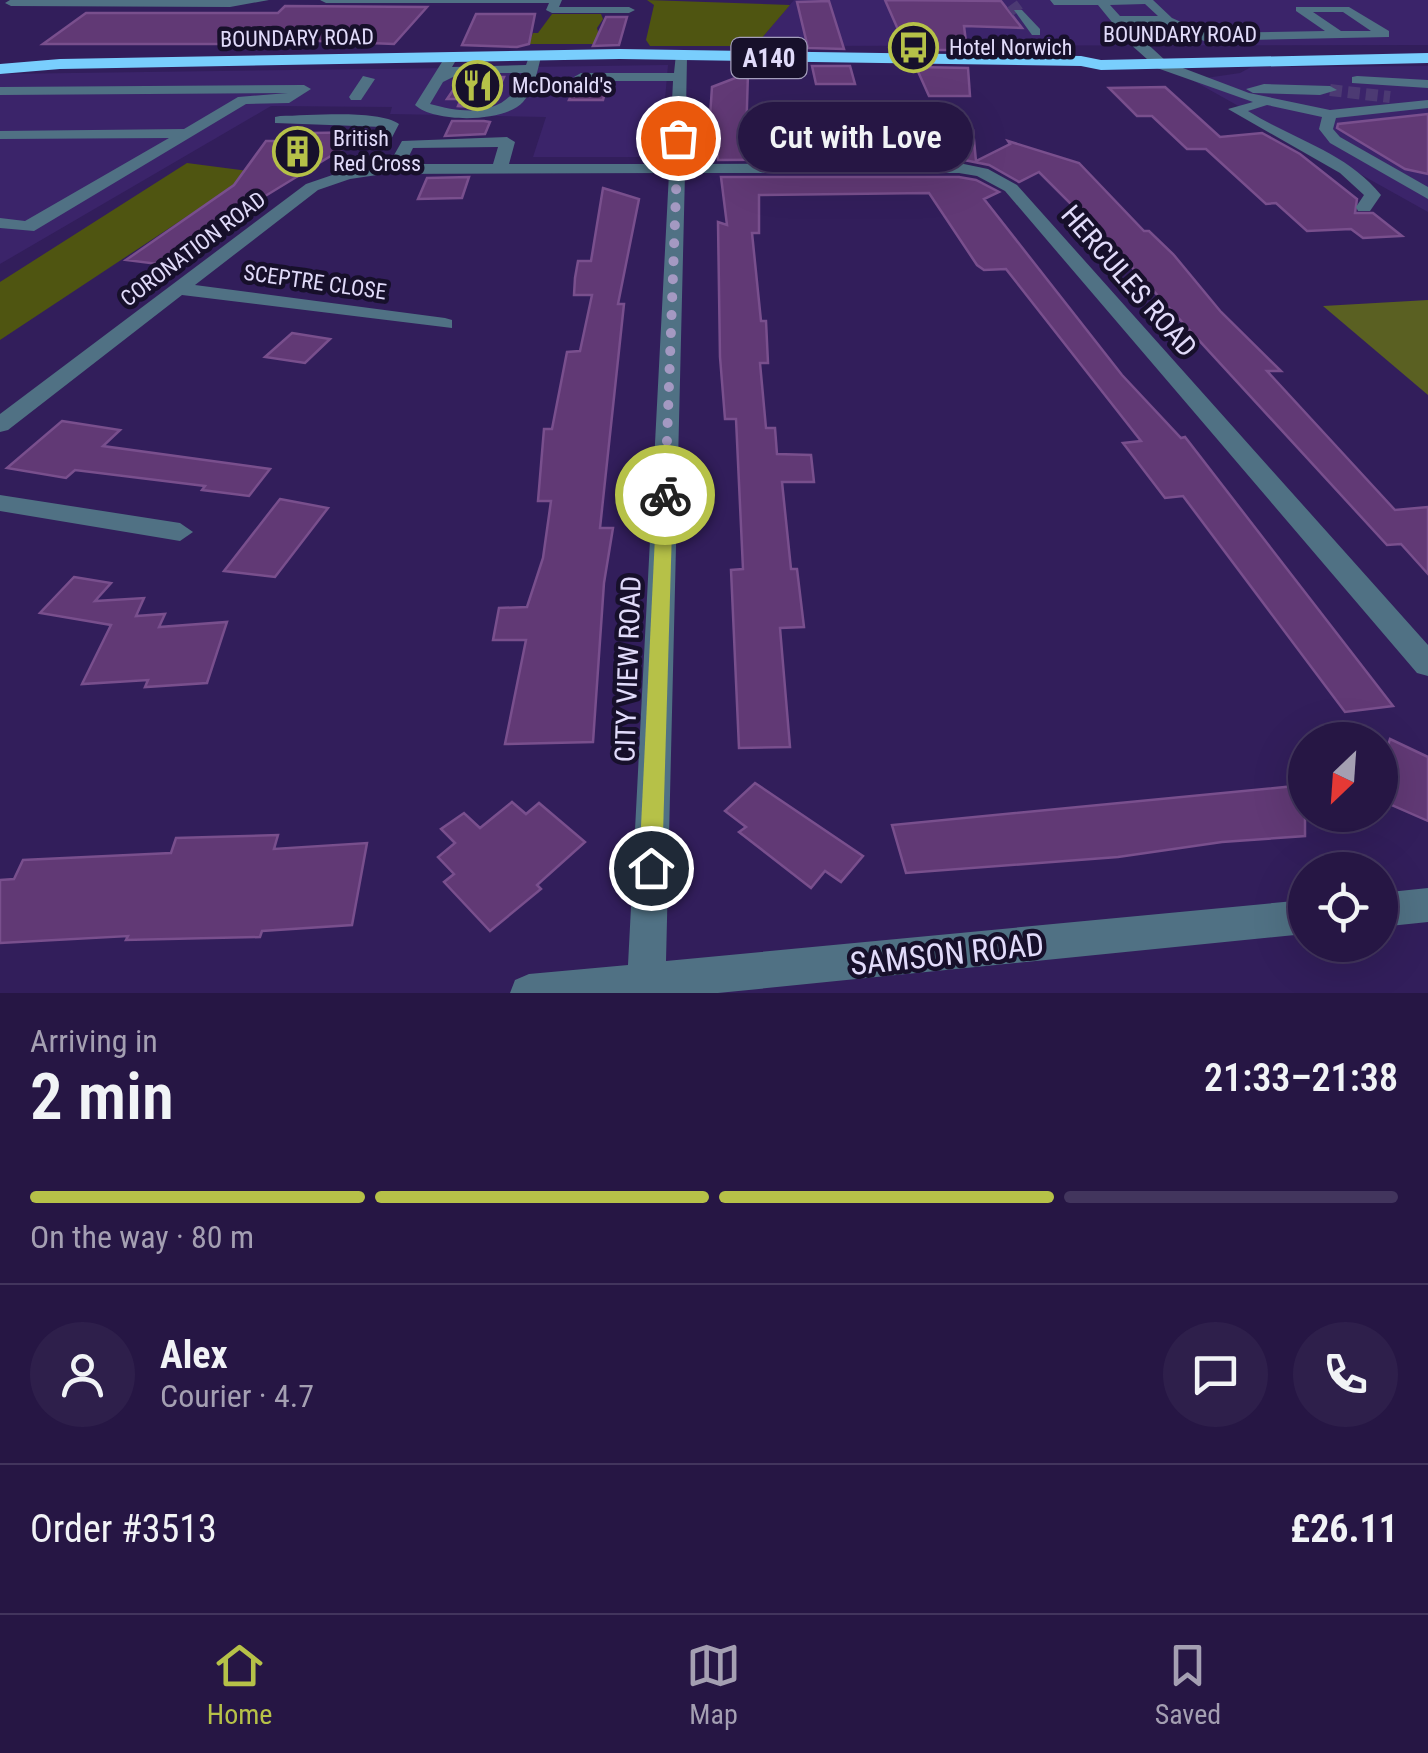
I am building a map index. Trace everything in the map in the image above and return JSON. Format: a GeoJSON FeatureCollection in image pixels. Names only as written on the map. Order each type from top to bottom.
{"type":"FeatureCollection","features":[{"type":"Feature","properties":{"kind":"highway","name":"BOUNDARY ROAD"},"geometry":{"type":"LineString","coordinates":[[0,65],[452,58],[533,63],[648,60],[681,67],[1260,56],[1280,60]]}},
{"type":"Feature","properties":{"kind":"highway","name":"BOUNDARY ROAD"},"geometry":{"type":"LineString","coordinates":[[1160,59],[1191,64],[1428,58]]}},
{"type":"Feature","properties":{"kind":"street"},"geometry":{"type":"LineString","coordinates":[[11,3],[230,4],[263,0]]}},
{"type":"Feature","properties":{"kind":"street"},"geometry":{"type":"LineString","coordinates":[[1101,0],[1160,59]]}},
{"type":"Feature","properties":{"kind":"street"},"geometry":{"type":"LineString","coordinates":[[1054,2],[1148,1],[1168,20],[1204,36],[1385,34],[1345,9],[1300,9],[1337,34]]}},
{"type":"Feature","properties":{"kind":"street"},"geometry":{"type":"LineString","coordinates":[[330,3],[552,5],[629,10]]}},
{"type":"Feature","properties":{"kind":"street"},"geometry":{"type":"LineString","coordinates":[[371,10],[397,4]]}},
{"type":"Feature","properties":{"kind":"street"},"geometry":{"type":"LineString","coordinates":[[431,10],[453,5],[469,10]]}},
{"type":"Feature","properties":{"kind":"street"},"geometry":{"type":"LineString","coordinates":[[1015,6],[1036,32]]}},
{"type":"Feature","properties":{"kind":"street"},"geometry":{"type":"LineString","coordinates":[[1118,20],[1168,20]]}},
{"type":"Feature","properties":{"kind":"street"},"geometry":{"type":"LineString","coordinates":[[1320,22],[1366,22]]}},
{"type":"Feature","properties":{"kind":"street"},"geometry":{"type":"LineString","coordinates":[[1135,38],[1160,59]]}},
{"type":"Feature","properties":{"kind":"street"},"geometry":{"type":"LineString","coordinates":[[439,79],[459,69],[533,63],[519,100],[499,110],[428,109],[422,105],[452,58]]}},
{"type":"Feature","properties":{"kind":"street","name":"BOUNDARY ROAD"},"geometry":{"type":"LineString","coordinates":[[1160,59],[1245,96],[1265,97]]}},
{"type":"Feature","properties":{"kind":"street","name":"BOUNDARY ROAD"},"geometry":{"type":"LineString","coordinates":[[1191,64],[1265,97],[1330,114],[1428,104]]}},
{"type":"Feature","properties":{"kind":"street"},"geometry":{"type":"LineString","coordinates":[[580,78],[681,67]]}},
{"type":"Feature","properties":{"kind":"street","name":"CITY VIEW ROAD"},"geometry":{"type":"LineString","coordinates":[[646,984],[681,67]]}},
{"type":"Feature","properties":{"kind":"street"},"geometry":{"type":"LineString","coordinates":[[356,97],[368,79]]}},
{"type":"Feature","properties":{"kind":"street"},"geometry":{"type":"LineString","coordinates":[[1356,80],[1426,84]]}},
{"type":"Feature","properties":{"kind":"street"},"geometry":{"type":"LineString","coordinates":[[1374,89],[1426,84]]}},
{"type":"Feature","properties":{"kind":"street"},"geometry":{"type":"LineString","coordinates":[[1390,96],[1426,84]]}},
{"type":"Feature","properties":{"kind":"street"},"geometry":{"type":"LineString","coordinates":[[1235,109],[1287,86],[1322,91],[1297,108]]}},
{"type":"Feature","properties":{"kind":"street"},"geometry":{"type":"LineString","coordinates":[[0,91],[304,89],[289,99],[243,100],[28,227],[0,223]]}},
{"type":"Feature","properties":{"kind":"street"},"geometry":{"type":"LineString","coordinates":[[1202,92],[1365,184],[1374,195],[1364,207]]}},
{"type":"Feature","properties":{"kind":"street"},"geometry":{"type":"LineString","coordinates":[[1330,114],[1326,130],[1335,140],[1428,194]]}},
{"type":"Feature","properties":{"kind":"street"},"geometry":{"type":"LineString","coordinates":[[280,120],[392,124],[378,150],[416,144],[507,142]]}},
{"type":"Feature","properties":{"kind":"street"},"geometry":{"type":"LineString","coordinates":[[500,169],[514,122]]}},
{"type":"Feature","properties":{"kind":"street"},"geometry":{"type":"LineString","coordinates":[[395,170],[434,123]]}},
{"type":"Feature","properties":{"kind":"street"},"geometry":{"type":"LineString","coordinates":[[0,134],[186,133]]}},
{"type":"Feature","properties":{"kind":"street","name":"HERCULES ROAD"},"geometry":{"type":"LineString","coordinates":[[677,169],[959,168],[1000,179],[1428,665]]}},
{"type":"Feature","properties":{"kind":"street","name":"CORONATION ROAD"},"geometry":{"type":"LineString","coordinates":[[0,425],[312,187],[347,175],[395,170],[677,169]]}},
{"type":"Feature","properties":{"kind":"street","name":"SCEPTRE CLOSE"},"geometry":{"type":"LineString","coordinates":[[179,289],[445,324]]}},
{"type":"Feature","properties":{"kind":"street"},"geometry":{"type":"LineString","coordinates":[[0,503],[180,532]]}},
{"type":"Feature","properties":{"kind":"street"},"geometry":{"type":"LineString","coordinates":[[1398,908],[1428,905]]}},
{"type":"Feature","properties":{"kind":"street","name":"SAMSON ROAD"},"geometry":{"type":"LineString","coordinates":[[529,993],[1288,919]]}},
{"type":"Feature","properties":{"kind":"shaded area"},"geometry":{"type":"Polygon","coordinates":[[[794,0],[1428,0],[1428,45],[755,46],[794,0]]]}},
{"type":"Feature","properties":{"kind":"shaded area"},"geometry":{"type":"Polygon","coordinates":[[[668,65],[660,157],[533,157],[546,117],[390,114],[392,107],[271,106],[0,264],[0,74],[668,65]]]}},
{"type":"Feature","properties":{"kind":"shaded area"},"geometry":{"type":"Polygon","coordinates":[[[1428,66],[1428,212],[1192,80],[1240,73],[1251,67],[1428,66]]]}},
{"type":"Feature","properties":{"kind":"green space"},"geometry":{"type":"Polygon","coordinates":[[[647,0],[790,5],[755,46],[650,46],[646,40],[654,5],[647,0]]]}},
{"type":"Feature","properties":{"kind":"green space"},"geometry":{"type":"Polygon","coordinates":[[[552,14],[601,14],[603,19],[597,28],[601,44],[529,44],[533,33],[538,33],[552,14]]]}},
{"type":"Feature","properties":{"kind":"green space"},"geometry":{"type":"Polygon","coordinates":[[[187,163],[263,173],[240,189],[230,188],[0,340],[0,282],[187,163]]]}},
{"type":"Feature","properties":{"kind":"green space"},"geometry":{"type":"Polygon","coordinates":[[[1428,300],[1428,395],[1323,306],[1428,300]]]}},
{"type":"Feature","properties":{"kind":"building"},"geometry":{"type":"Polygon","coordinates":[[[885,0],[1001,1],[1022,28],[964,26],[967,50],[907,50],[885,0]]]}},
{"type":"Feature","properties":{"kind":"building"},"geometry":{"type":"Polygon","coordinates":[[[829,1],[844,49],[808,48],[797,2],[829,1]]]}},
{"type":"Feature","properties":{"kind":"building"},"geometry":{"type":"Polygon","coordinates":[[[285,6],[427,7],[394,44],[267,39],[262,44],[43,44],[86,13],[278,13],[285,6]]]}},
{"type":"Feature","properties":{"kind":"building"},"geometry":{"type":"Polygon","coordinates":[[[476,14],[535,14],[529,44],[462,45],[476,14]]]}},
{"type":"Feature","properties":{"kind":"building"},"geometry":{"type":"Polygon","coordinates":[[[606,17],[627,17],[619,45],[593,46],[606,17]]]}},
{"type":"Feature","properties":{"kind":"building"},"geometry":{"type":"Polygon","coordinates":[[[812,66],[850,66],[855,84],[816,84],[812,66]]]}},
{"type":"Feature","properties":{"kind":"building"},"geometry":{"type":"Polygon","coordinates":[[[916,67],[968,68],[970,96],[929,96],[916,67]]]}},
{"type":"Feature","properties":{"kind":"building"},"geometry":{"type":"Polygon","coordinates":[[[748,73],[746,138],[890,142],[880,102],[973,130],[976,161],[1010,144],[1008,141],[1079,163],[1144,231],[1149,231],[1173,254],[1221,312],[1281,371],[1267,371],[1395,510],[1428,507],[1428,574],[1401,544],[1387,545],[1104,237],[1039,172],[1019,182],[989,165],[959,159],[718,160],[717,150],[712,153],[709,132],[712,87],[748,73]]]}},
{"type":"Feature","properties":{"kind":"building","name":"McDonald's"},"geometry":{"type":"Polygon","coordinates":[[[462,77],[504,77],[492,103],[473,107],[458,106],[461,99],[447,99],[462,77]]]}},
{"type":"Feature","properties":{"kind":"building"},"geometry":{"type":"Polygon","coordinates":[[[577,83],[607,85],[603,100],[569,100],[577,83]]]}},
{"type":"Feature","properties":{"kind":"building"},"geometry":{"type":"Polygon","coordinates":[[[1165,87],[1220,137],[1262,133],[1300,154],[1357,199],[1355,213],[1373,213],[1402,236],[1363,238],[1351,229],[1307,231],[1276,203],[1266,204],[1206,149],[1187,149],[1152,116],[1137,116],[1109,88],[1165,87]]]}},
{"type":"Feature","properties":{"kind":"building"},"geometry":{"type":"Polygon","coordinates":[[[1428,114],[1428,174],[1405,169],[1337,128],[1338,124],[1428,114]]]}},
{"type":"Feature","properties":{"kind":"building"},"geometry":{"type":"Polygon","coordinates":[[[452,121],[490,122],[485,134],[445,136],[452,121]]]}},
{"type":"Feature","properties":{"kind":"building"},"geometry":{"type":"Polygon","coordinates":[[[370,132],[221,223],[166,265],[126,260],[234,185],[266,141],[305,141],[311,133],[370,132]]]}},
{"type":"Feature","properties":{"kind":"building"},"geometry":{"type":"Polygon","coordinates":[[[469,177],[462,198],[418,199],[427,178],[469,177]]]}},
{"type":"Feature","properties":{"kind":"building"},"geometry":{"type":"Polygon","coordinates":[[[721,177],[959,177],[976,180],[999,192],[984,199],[1122,375],[1181,438],[1185,437],[1393,706],[1345,712],[1183,496],[1165,498],[1123,443],[1141,441],[1006,269],[984,270],[977,265],[929,193],[759,195],[759,233],[752,233],[761,321],[766,321],[768,363],[760,363],[766,428],[775,428],[777,454],[811,455],[814,482],[782,482],[791,569],[797,569],[804,627],[780,628],[790,747],[739,748],[731,570],[743,569],[736,419],[725,419],[720,357],[718,222],[727,225],[721,177]]]}},
{"type":"Feature","properties":{"kind":"building"},"geometry":{"type":"Polygon","coordinates":[[[603,188],[639,199],[618,304],[624,304],[600,528],[613,528],[604,583],[593,742],[505,744],[526,640],[493,640],[499,608],[527,607],[543,558],[551,501],[538,501],[544,429],[552,429],[567,352],[580,351],[592,295],[574,295],[575,278],[578,261],[591,261],[603,188]]]}},
{"type":"Feature","properties":{"kind":"building"},"geometry":{"type":"Polygon","coordinates":[[[292,333],[330,339],[305,363],[265,357],[292,333]]]}},
{"type":"Feature","properties":{"kind":"building"},"geometry":{"type":"Polygon","coordinates":[[[62,421],[120,430],[103,446],[270,469],[249,496],[202,490],[205,486],[75,470],[66,478],[7,468],[62,421]]]}},
{"type":"Feature","properties":{"kind":"building"},"geometry":{"type":"Polygon","coordinates":[[[280,499],[328,508],[275,577],[224,571],[280,499]]]}},
{"type":"Feature","properties":{"kind":"building"},"geometry":{"type":"Polygon","coordinates":[[[74,577],[111,583],[95,601],[144,598],[136,616],[165,614],[159,627],[227,622],[207,683],[145,687],[148,680],[82,684],[111,625],[40,613],[74,577]]]}},
{"type":"Feature","properties":{"kind":"building"},"geometry":{"type":"Polygon","coordinates":[[[1398,743],[1428,757],[1428,821],[1398,808],[1398,743]]]}},
{"type":"Feature","properties":{"kind":"building"},"geometry":{"type":"Polygon","coordinates":[[[755,783],[863,856],[841,882],[825,871],[811,888],[739,832],[746,827],[725,811],[755,783]]]}},
{"type":"Feature","properties":{"kind":"building"},"geometry":{"type":"Polygon","coordinates":[[[1288,787],[1288,832],[1305,832],[1305,836],[1222,842],[1118,857],[906,873],[892,825],[1288,787]]]}},
{"type":"Feature","properties":{"kind":"building"},"geometry":{"type":"Polygon","coordinates":[[[512,802],[526,814],[539,803],[585,842],[537,885],[541,889],[490,931],[444,882],[454,874],[438,857],[455,843],[441,829],[464,813],[480,828],[512,802]]]}},
{"type":"Feature","properties":{"kind":"building"},"geometry":{"type":"Polygon","coordinates":[[[278,835],[274,849],[367,843],[352,925],[262,931],[260,937],[126,940],[128,936],[0,943],[0,880],[14,879],[23,860],[171,853],[176,838],[278,835]]]}},
{"type":"Feature","properties":{"kind":"tunnel"},"geometry":{"type":"LineString","coordinates":[[1012,4],[1018,12]]}},
{"type":"Feature","properties":{"kind":"tunnel"},"geometry":{"type":"LineString","coordinates":[[1330,90],[1390,97]]}},
{"type":"Feature","properties":{"kind":"way so far"},"geometry":{"type":"LineString","coordinates":[[665,495],[678,138]]}},
{"type":"Feature","properties":{"kind":"place","name":"Hotel Norwich"},"geometry":{"type":"Point","coordinates":[914,47]}},
{"type":"Feature","properties":{"kind":"place","name":"McDonald's"},"geometry":{"type":"Point","coordinates":[477,85]}},
{"type":"Feature","properties":{"kind":"place","name":"Cut with Love"},"geometry":{"type":"Point","coordinates":[678,138]}},
{"type":"Feature","properties":{"kind":"place","name":"British Red Cross"},"geometry":{"type":"Point","coordinates":[298,151]}},
{"type":"Feature","properties":{"kind":"route"},"geometry":{"type":"LineString","coordinates":[[651,868],[665,495]]}}]}
